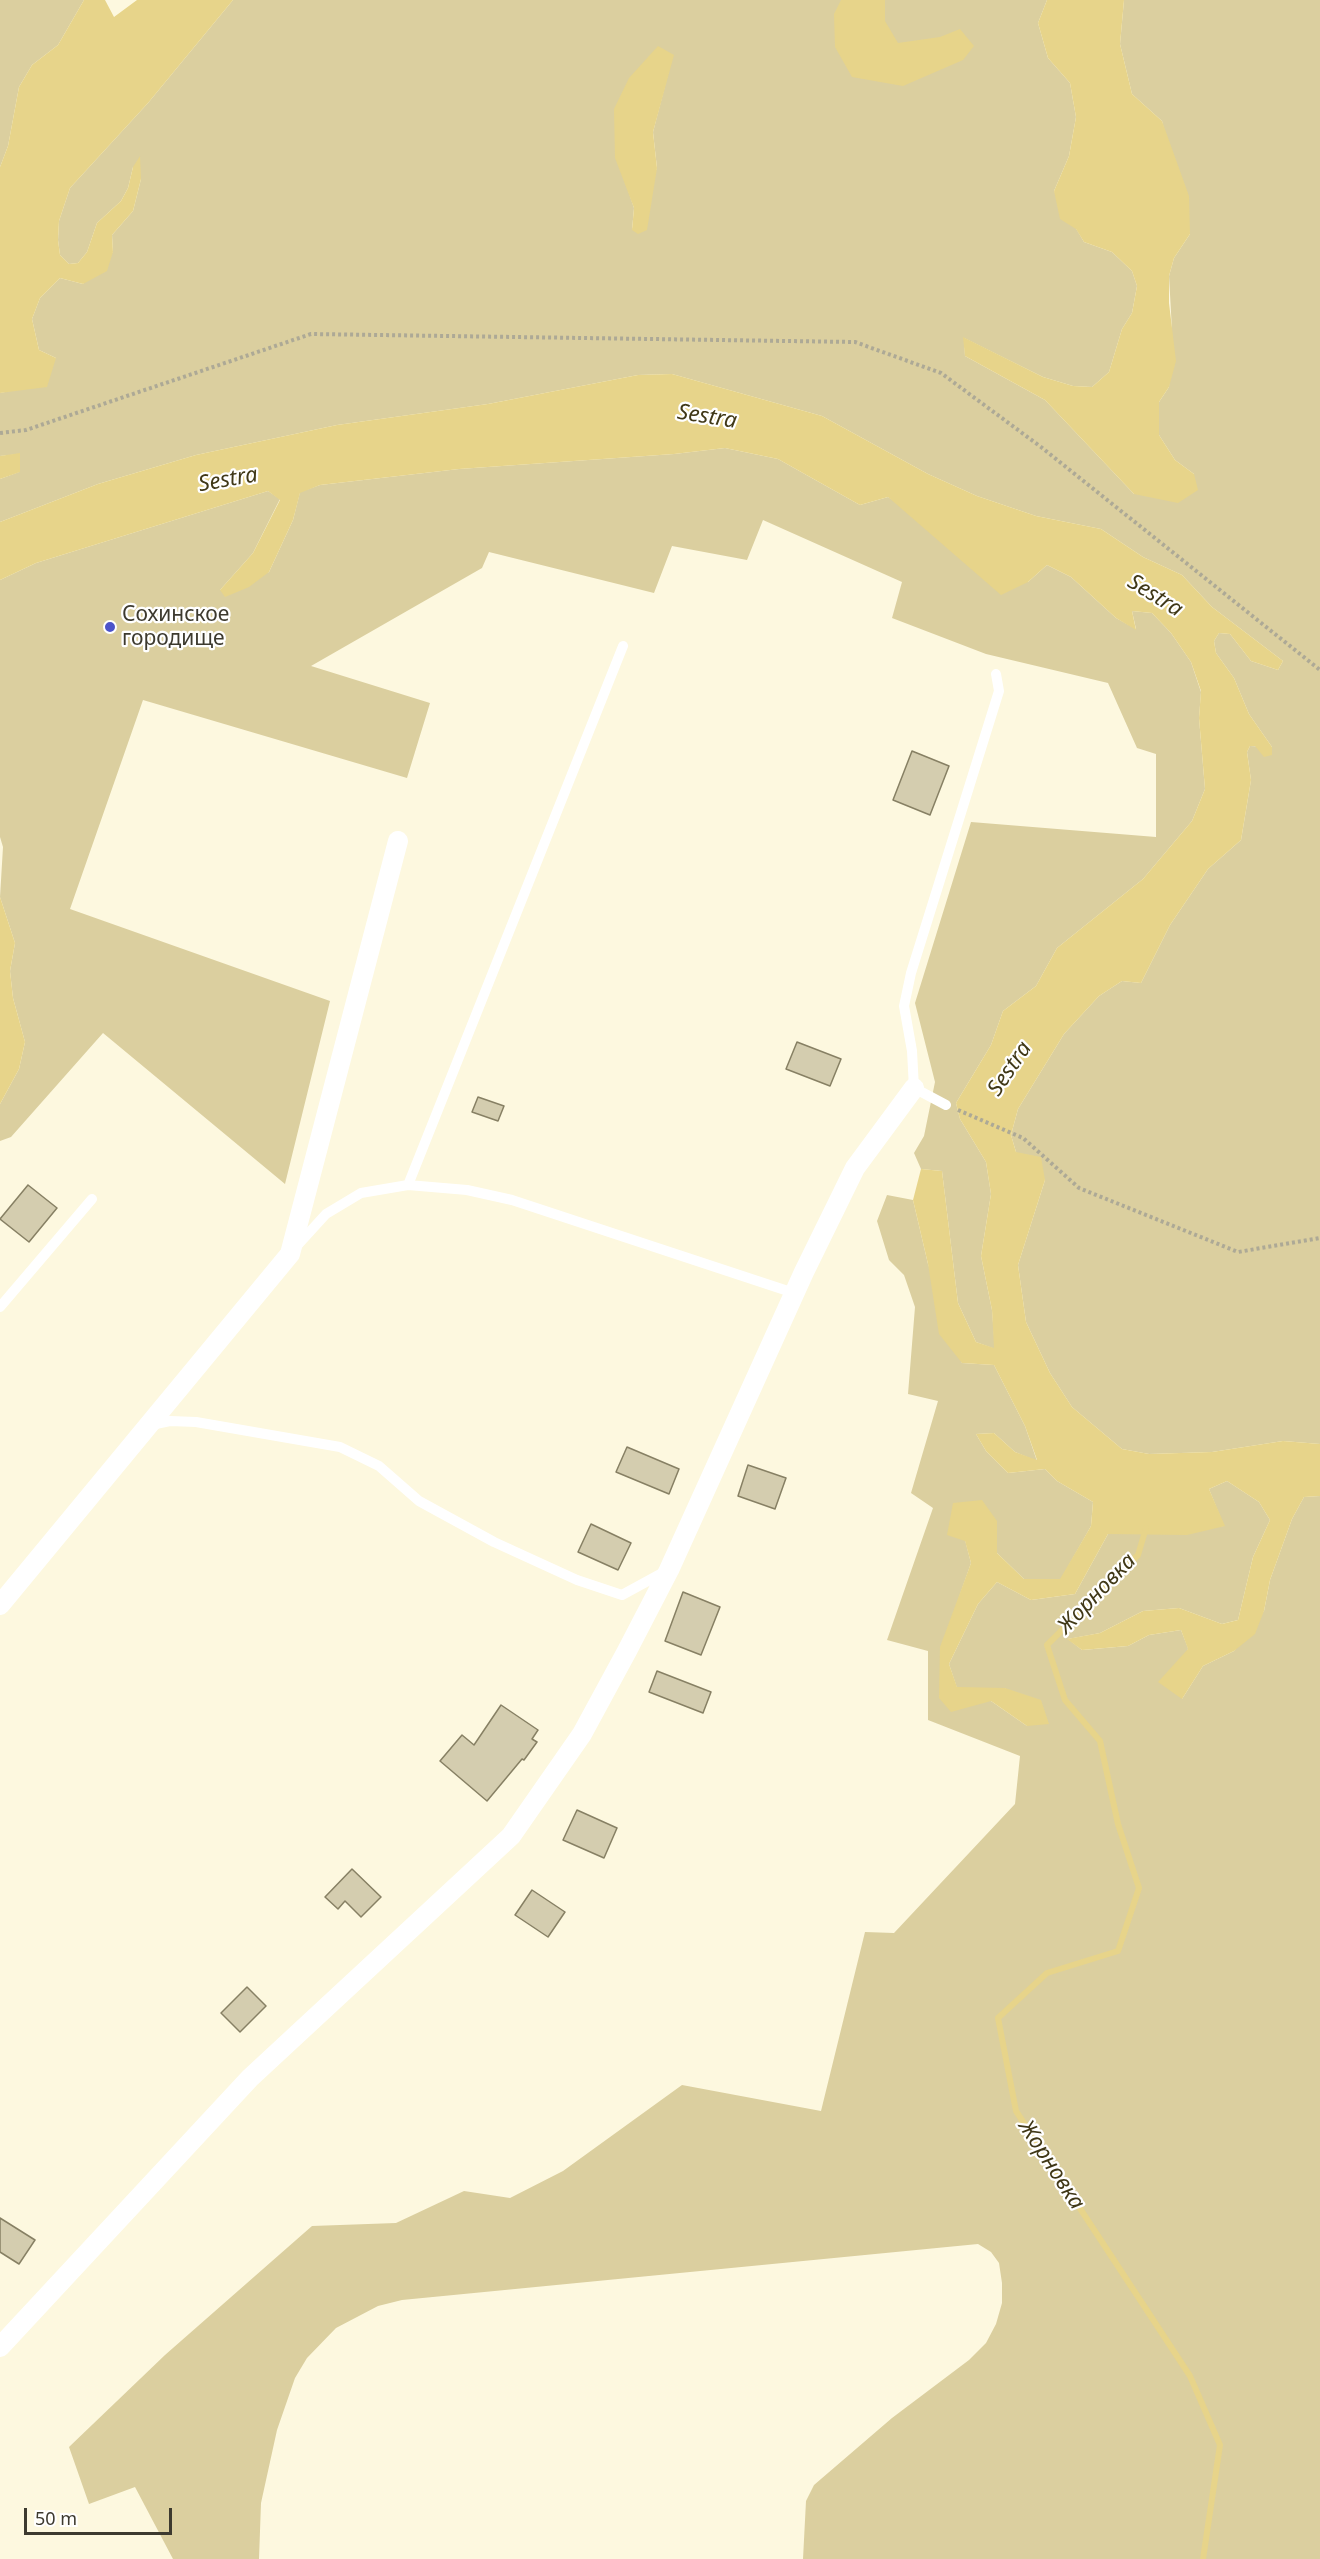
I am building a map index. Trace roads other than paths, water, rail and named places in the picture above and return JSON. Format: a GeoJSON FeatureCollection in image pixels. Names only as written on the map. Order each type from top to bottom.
{"type":"FeatureCollection","features":[{"type":"Feature","properties":{"kind":"street"},"geometry":{"type":"LineString","coordinates":[[0,1605],[290,1254],[398,841]]}},
{"type":"Feature","properties":{"kind":"street"},"geometry":{"type":"LineString","coordinates":[[0,2347],[250,2079],[511,1836],[582,1734],[669,1570],[794,1293],[855,1168],[914,1088]]}},
{"type":"Feature","properties":{"kind":"lane"},"geometry":{"type":"LineString","coordinates":[[408,1185],[623,646]]}},
{"type":"Feature","properties":{"kind":"lane"},"geometry":{"type":"LineString","coordinates":[[946,1104],[914,1088],[912,1051],[904,1006],[911,973],[999,691],[996,674]]}},
{"type":"Feature","properties":{"kind":"lane"},"geometry":{"type":"LineString","coordinates":[[290,1254],[326,1214],[361,1193],[408,1185],[467,1190],[512,1200],[794,1293]]}},
{"type":"Feature","properties":{"kind":"lane"},"geometry":{"type":"LineString","coordinates":[[0,1307],[92,1199]]}},
{"type":"Feature","properties":{"kind":"lane"},"geometry":{"type":"LineString","coordinates":[[150,1425],[170,1421],[196,1422],[340,1447],[379,1466],[419,1501],[494,1542],[578,1580],[622,1595],[669,1570]]}},
{"type":"Feature","properties":{"kind":"water"},"geometry":{"type":"Polygon","coordinates":[[[84,0],[105,0],[114,17],[137,0],[233,0],[148,103],[70,188],[59,221],[58,240],[60,255],[69,264],[78,263],[87,252],[97,223],[121,201],[128,188],[133,167],[140,156],[141,179],[133,211],[112,235],[113,252],[107,271],[83,284],[60,278],[40,298],[32,319],[39,350],[56,358],[47,387],[0,393],[0,167],[8,146],[19,87],[32,65],[58,45],[84,0]]]}},
{"type":"Feature","properties":{"kind":"water"},"geometry":{"type":"Polygon","coordinates":[[[841,0],[885,0],[885,21],[898,43],[940,37],[960,29],[974,46],[963,60],[903,86],[852,77],[835,47],[834,14],[841,0]]]}},
{"type":"Feature","properties":{"kind":"water"},"geometry":{"type":"Polygon","coordinates":[[[1047,0],[1124,0],[1120,44],[1132,94],[1162,121],[1189,196],[1190,234],[1174,258],[1169,276],[1169,303],[1176,361],[1169,387],[1159,402],[1159,435],[1175,460],[1194,474],[1198,490],[1178,503],[1134,494],[1045,400],[965,356],[963,337],[1043,377],[1073,386],[1092,387],[1109,372],[1122,329],[1132,313],[1137,286],[1132,271],[1112,252],[1084,242],[1076,229],[1060,219],[1054,191],[1069,156],[1076,117],[1070,83],[1048,58],[1038,23],[1047,0]]]}},
{"type":"Feature","properties":{"kind":"water"},"geometry":{"type":"Polygon","coordinates":[[[658,46],[674,55],[653,132],[657,168],[647,230],[638,234],[632,230],[634,208],[615,158],[614,109],[629,78],[658,46]]]}},
{"type":"Feature","properties":{"kind":"water","name":"Sestra"},"geometry":{"type":"Polygon","coordinates":[[[672,374],[822,416],[928,474],[977,496],[1036,516],[1101,529],[1143,557],[1182,575],[1212,607],[1283,661],[1278,670],[1251,661],[1230,634],[1219,633],[1214,641],[1216,653],[1234,678],[1249,714],[1272,747],[1272,755],[1264,757],[1255,746],[1250,746],[1247,752],[1251,780],[1241,840],[1208,869],[1170,925],[1141,983],[1122,981],[1099,996],[1064,1034],[1018,1109],[1011,1135],[1016,1152],[1041,1157],[1045,1180],[1018,1265],[1026,1322],[1050,1373],[1072,1407],[1122,1449],[1149,1454],[1212,1452],[1283,1441],[1320,1444],[1320,1496],[1304,1497],[1292,1519],[1270,1580],[1264,1611],[1255,1634],[1234,1651],[1203,1666],[1182,1699],[1158,1682],[1188,1649],[1181,1630],[1149,1635],[1128,1646],[1082,1650],[1067,1639],[1100,1633],[1143,1611],[1179,1608],[1222,1624],[1238,1620],[1253,1557],[1270,1520],[1259,1502],[1227,1481],[1209,1489],[1225,1526],[1187,1535],[1108,1534],[1075,1594],[1031,1600],[997,1582],[978,1604],[949,1664],[957,1687],[1005,1688],[1041,1700],[1049,1724],[1027,1726],[991,1701],[951,1712],[939,1698],[940,1647],[971,1563],[965,1541],[947,1535],[953,1503],[982,1500],[997,1521],[997,1553],[1024,1579],[1060,1579],[1091,1526],[1093,1502],[1057,1481],[1045,1469],[1008,1473],[986,1451],[976,1434],[994,1433],[1015,1452],[1037,1460],[1025,1426],[994,1365],[962,1363],[939,1334],[928,1264],[913,1200],[921,1169],[942,1171],[958,1303],[976,1342],[994,1348],[992,1310],[981,1256],[991,1194],[986,1162],[960,1119],[956,1103],[991,1045],[1003,1011],[1036,986],[1057,948],[1143,879],[1192,821],[1205,789],[1199,718],[1201,691],[1191,662],[1171,633],[1152,613],[1132,611],[1136,630],[1116,618],[1071,577],[1047,565],[1028,582],[1001,595],[888,497],[860,505],[778,459],[725,448],[674,454],[459,469],[320,485],[300,493],[293,520],[269,572],[249,587],[225,597],[220,590],[253,553],[280,500],[268,491],[36,563],[0,580],[0,522],[98,484],[196,455],[337,425],[488,404],[638,375],[672,374]]]}},
{"type":"Feature","properties":{"kind":"water"},"geometry":{"type":"Polygon","coordinates":[[[20,453],[20,472],[0,479],[0,456],[20,453]]]}},
{"type":"Feature","properties":{"kind":"water"},"geometry":{"type":"Polygon","coordinates":[[[0,897],[15,943],[10,971],[13,998],[25,1042],[19,1069],[0,1104],[0,897]]]}},
{"type":"Feature","properties":{"kind":"waterway","name":"Жорновка"},"geometry":{"type":"LineString","coordinates":[[1146,1528],[1138,1555],[1047,1645],[1065,1700],[1100,1741],[1118,1824],[1139,1888],[1118,1951],[1047,1973],[998,2018],[1016,2111],[1190,2376],[1220,2445],[1203,2559]]}},
{"type":"Feature","properties":{"kind":"place","name":"Сохинское городище"},"geometry":{"type":"Point","coordinates":[110,627]}}]}
